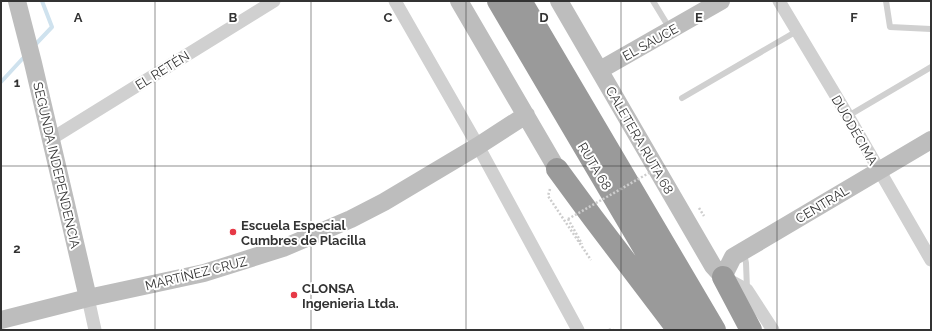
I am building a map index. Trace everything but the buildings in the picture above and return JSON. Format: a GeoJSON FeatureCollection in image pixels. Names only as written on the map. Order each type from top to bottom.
{"type":"FeatureCollection","features":[{"type":"Feature","properties":{"kind":"highway","name":"RUTA 68"},"geometry":{"type":"LineString","coordinates":[[498,1],[692,330]]}},
{"type":"Feature","properties":{"kind":"highway","name":"RUTA 68"},"geometry":{"type":"LineString","coordinates":[[521,1],[715,330]]}},
{"type":"Feature","properties":{"kind":"highway"},"geometry":{"type":"LineString","coordinates":[[557,169],[678,330]]}},
{"type":"Feature","properties":{"kind":"highway"},"geometry":{"type":"LineString","coordinates":[[723,277],[751,330]]}},
{"type":"Feature","properties":{"kind":"street","name":"SEGUNDA INDEPENDENCIA"},"geometry":{"type":"LineString","coordinates":[[17,1],[33,63],[95,330]]}},
{"type":"Feature","properties":{"kind":"street","name":"EL RETÉN"},"geometry":{"type":"LineString","coordinates":[[51,139],[274,1]]}},
{"type":"Feature","properties":{"kind":"street"},"geometry":{"type":"LineString","coordinates":[[395,1],[478,146],[578,330]]}},
{"type":"Feature","properties":{"kind":"street"},"geometry":{"type":"LineString","coordinates":[[459,1],[557,169]]}},
{"type":"Feature","properties":{"kind":"street","name":"CALETERA RUTA 68"},"geometry":{"type":"LineString","coordinates":[[559,1],[713,266],[723,277]]}},
{"type":"Feature","properties":{"kind":"street","name":"EL SAUCE"},"geometry":{"type":"LineString","coordinates":[[600,70],[721,1]]}},
{"type":"Feature","properties":{"kind":"street","name":"DUODÉCIMA"},"geometry":{"type":"LineString","coordinates":[[779,1],[848,116],[931,260]]}},
{"type":"Feature","properties":{"kind":"street","name":"MARTÍNEZ CRUZ"},"geometry":{"type":"LineString","coordinates":[[1,320],[88,298],[204,273],[283,248],[351,219],[384,202],[478,146],[526,115]]}},
{"type":"Feature","properties":{"kind":"street","name":"CENTRAL"},"geometry":{"type":"LineString","coordinates":[[723,277],[733,257],[931,140]]}},
{"type":"Feature","properties":{"kind":"street"},"geometry":{"type":"LineString","coordinates":[[723,277],[747,290],[773,330]]}},
{"type":"Feature","properties":{"kind":"lane"},"geometry":{"type":"LineString","coordinates":[[653,1],[671,30]]}},
{"type":"Feature","properties":{"kind":"lane"},"geometry":{"type":"LineString","coordinates":[[886,1],[890,27],[931,29]]}},
{"type":"Feature","properties":{"kind":"lane"},"geometry":{"type":"LineString","coordinates":[[682,98],[797,31]]}},
{"type":"Feature","properties":{"kind":"lane"},"geometry":{"type":"LineString","coordinates":[[848,116],[931,67]]}},
{"type":"Feature","properties":{"kind":"lane"},"geometry":{"type":"LineString","coordinates":[[743,251],[746,263],[747,290]]}},
{"type":"Feature","properties":{"kind":"path"},"geometry":{"type":"LineString","coordinates":[[557,169],[548,196],[592,260],[568,219],[663,165]]}},
{"type":"Feature","properties":{"kind":"path"},"geometry":{"type":"LineString","coordinates":[[609,330],[612,328],[613,330]]}},
{"type":"Feature","properties":{"kind":"waterway"},"geometry":{"type":"LineString","coordinates":[[34,46],[52,27],[42,1]]}},
{"type":"Feature","properties":{"kind":"waterway"},"geometry":{"type":"LineString","coordinates":[[1,82],[25,56]]}},
{"type":"Feature","properties":{"kind":"place","name":"Escuela Especial Cumbres de Placilla"},"geometry":{"type":"Point","coordinates":[233,232]}},
{"type":"Feature","properties":{"kind":"place","name":"CLONSA Ingenieria Ltda."},"geometry":{"type":"Point","coordinates":[294,295]}}]}
